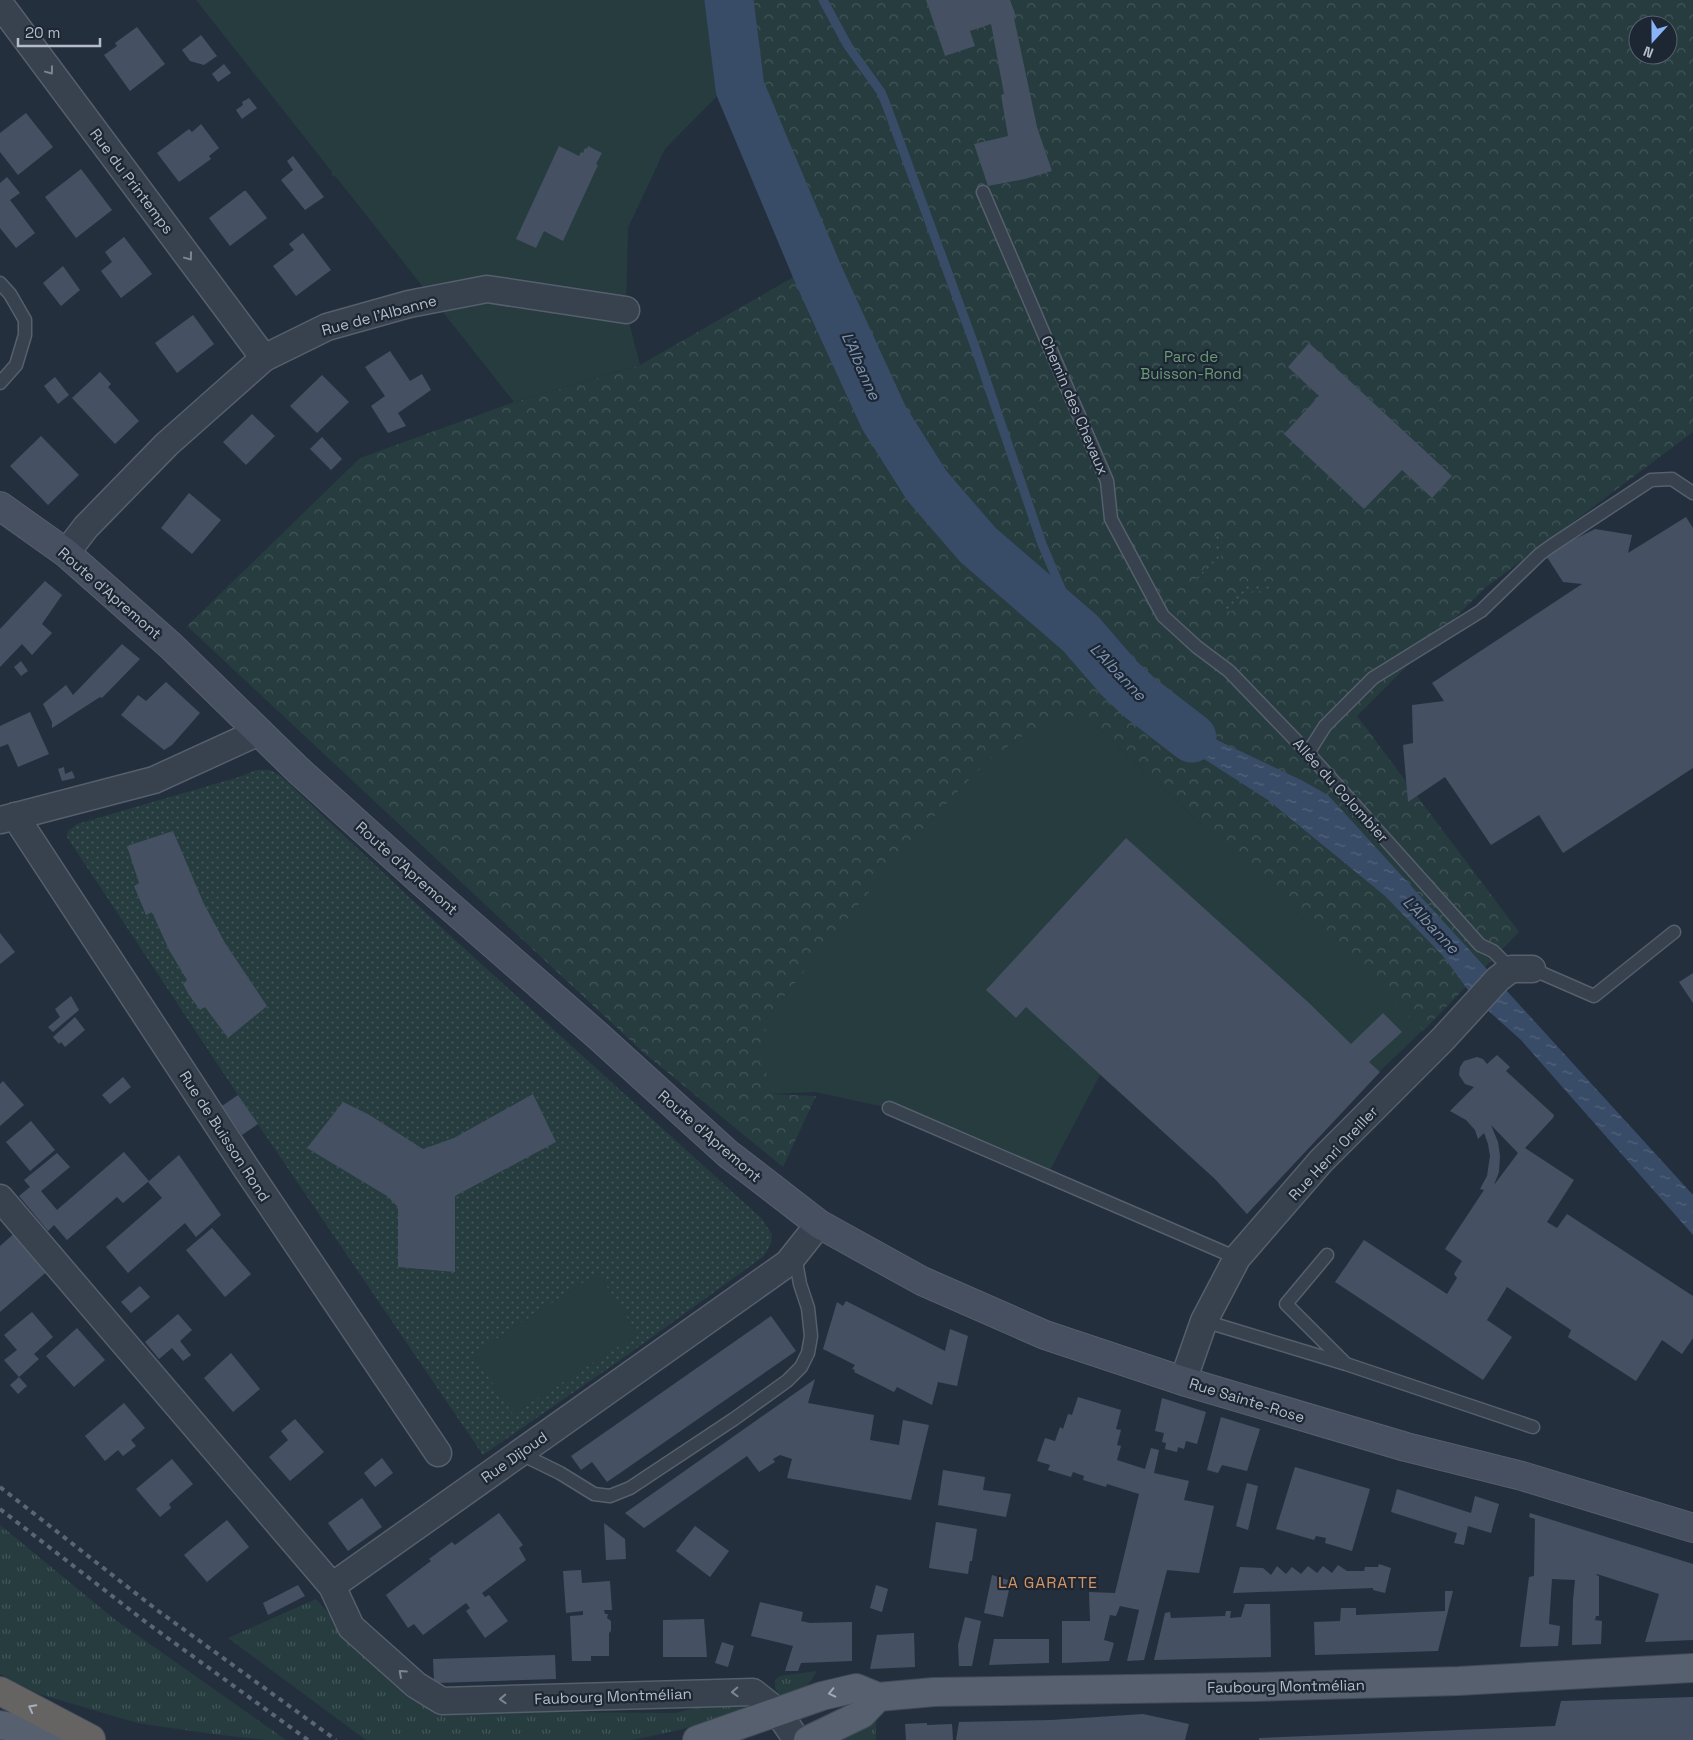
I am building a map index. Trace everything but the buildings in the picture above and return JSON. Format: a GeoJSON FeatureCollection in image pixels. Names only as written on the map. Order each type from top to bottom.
{"type":"FeatureCollection","features":[{"type":"Feature","properties":{"kind":"highway"},"geometry":{"type":"LineString","coordinates":[[0,1690],[95,1739]]}},
{"type":"Feature","properties":{"kind":"main road","name":"Route d'Apremont"},"geometry":{"type":"LineString","coordinates":[[0,506],[66,554],[171,646],[298,770],[421,881],[597,1035],[727,1153],[819,1224]]}},
{"type":"Feature","properties":{"kind":"main road","name":"Rue Sainte-Rose"},"geometry":{"type":"LineString","coordinates":[[819,1224],[922,1281],[1045,1335],[1184,1381],[1406,1447],[1522,1476],[1693,1528]]}},
{"type":"Feature","properties":{"kind":"main road","name":"Faubourg Montmélian"},"geometry":{"type":"LineString","coordinates":[[697,1740],[822,1696],[856,1688],[878,1696],[934,1692],[1264,1687],[1449,1682],[1693,1668]]}},
{"type":"Feature","properties":{"kind":"main road"},"geometry":{"type":"LineString","coordinates":[[808,1740],[862,1714],[878,1696]]}},
{"type":"Feature","properties":{"kind":"main road"},"geometry":{"type":"LineString","coordinates":[[0,1725],[95,1739]]}},
{"type":"Feature","properties":{"kind":"street","name":"Rue du Printemps"},"geometry":{"type":"LineString","coordinates":[[0,4],[264,358]]}},
{"type":"Feature","properties":{"kind":"street","name":"Rue de l'Albanne"},"geometry":{"type":"LineString","coordinates":[[66,554],[86,527],[167,444],[264,358],[327,327],[409,304],[488,290],[626,310]]}},
{"type":"Feature","properties":{"kind":"street","name":"Rue de Buisson Rond"},"geometry":{"type":"LineString","coordinates":[[259,732],[154,780],[8,818],[438,1453]]}},
{"type":"Feature","properties":{"kind":"street","name":"Rue Henri Oreiller"},"geometry":{"type":"LineString","coordinates":[[1184,1381],[1204,1321],[1237,1258],[1321,1161],[1443,1039],[1475,1004],[1514,972]]}},
{"type":"Feature","properties":{"kind":"street"},"geometry":{"type":"LineString","coordinates":[[0,1198],[332,1586]]}},
{"type":"Feature","properties":{"kind":"street","name":"Rue Dijoud"},"geometry":{"type":"LineString","coordinates":[[332,1586],[780,1269],[788,1263],[819,1224]]}},
{"type":"Feature","properties":{"kind":"street","name":"Faubourg Montmélian"},"geometry":{"type":"LineString","coordinates":[[332,1586],[351,1627],[416,1685],[442,1700],[753,1692],[777,1712],[797,1740]]}},
{"type":"Feature","properties":{"kind":"lane","name":"Chemin des Chevaux"},"geometry":{"type":"LineString","coordinates":[[983,192],[1107,481],[1112,519],[1163,616]]}},
{"type":"Feature","properties":{"kind":"lane"},"geometry":{"type":"LineString","coordinates":[[0,283],[10,294],[25,320],[25,335],[16,365],[0,383]]}},
{"type":"Feature","properties":{"kind":"lane"},"geometry":{"type":"LineString","coordinates":[[1308,753],[1325,726],[1373,678],[1481,611],[1540,554],[1551,546],[1651,480],[1672,479],[1693,493]]}},
{"type":"Feature","properties":{"kind":"lane","name":"Allée du Colombier"},"geometry":{"type":"LineString","coordinates":[[1163,616],[1229,671],[1308,753],[1480,945],[1493,951],[1514,972]]}},
{"type":"Feature","properties":{"kind":"lane"},"geometry":{"type":"LineString","coordinates":[[1514,972],[1594,996],[1674,932]]}},
{"type":"Feature","properties":{"kind":"lane"},"geometry":{"type":"LineString","coordinates":[[889,1108],[1237,1258]]}},
{"type":"Feature","properties":{"kind":"lane"},"geometry":{"type":"LineString","coordinates":[[519,1454],[560,1473],[594,1494],[610,1496],[630,1488],[779,1387],[801,1367],[808,1353],[811,1336],[808,1308],[800,1284],[795,1253]]}},
{"type":"Feature","properties":{"kind":"lane"},"geometry":{"type":"LineString","coordinates":[[1326,1255],[1286,1304],[1346,1364]]}},
{"type":"Feature","properties":{"kind":"lane"},"geometry":{"type":"LineString","coordinates":[[1204,1321],[1346,1364],[1533,1427]]}},
{"type":"Feature","properties":{"kind":"green space"},"geometry":{"type":"Polygon","coordinates":[[[196,0],[711,0],[732,81],[665,149],[628,228],[626,310],[640,365],[514,402],[336,177],[331,175],[332,172],[196,0]]]}},
{"type":"Feature","properties":{"kind":"green space","name":"Parc de Buisson-Rond"},"geometry":{"type":"Polygon","coordinates":[[[711,0],[1693,0],[1693,432],[1485,588],[1357,716],[1519,932],[1423,1031],[1082,713],[909,844],[766,1019],[770,1094],[816,1096],[783,1167],[644,1053],[187,626],[360,458],[514,402],[640,365],[797,275],[745,150],[732,81],[711,0]]]}},
{"type":"Feature","properties":{"kind":"green space"},"geometry":{"type":"Polygon","coordinates":[[[1215,536],[1222,536],[1221,562],[1200,584],[1196,579],[1214,560],[1215,536]]]}},
{"type":"Feature","properties":{"kind":"green space"},"geometry":{"type":"Polygon","coordinates":[[[1272,583],[1272,590],[1248,592],[1230,612],[1225,607],[1245,585],[1272,583]]]}},
{"type":"Feature","properties":{"kind":"green space"},"geometry":{"type":"Polygon","coordinates":[[[1082,713],[1423,1030],[1376,1075],[1247,1214],[1215,1179],[1100,1075],[1047,1176],[889,1108],[815,1092],[770,1094],[764,1058],[766,1019],[910,842],[987,761],[1031,730],[1082,713]]]}},
{"type":"Feature","properties":{"kind":"green space"},"geometry":{"type":"Polygon","coordinates":[[[256,770],[270,770],[281,776],[444,930],[761,1218],[772,1234],[771,1243],[764,1256],[626,1356],[483,1455],[238,1095],[67,837],[68,831],[77,824],[239,777],[256,770]]]}},
{"type":"Feature","properties":{"kind":"green space"},"geometry":{"type":"Polygon","coordinates":[[[598,1273],[638,1334],[513,1414],[473,1354],[598,1273]]]}},
{"type":"Feature","properties":{"kind":"green space"},"geometry":{"type":"Polygon","coordinates":[[[0,1525],[113,1618],[286,1740],[220,1735],[137,1723],[39,1694],[0,1674],[0,1525]]]}},
{"type":"Feature","properties":{"kind":"green space"},"geometry":{"type":"Polygon","coordinates":[[[316,1599],[366,1655],[405,1691],[517,1712],[676,1713],[709,1704],[740,1704],[744,1708],[683,1729],[633,1740],[366,1740],[228,1638],[316,1599]]]}},
{"type":"Feature","properties":{"kind":"green space"},"geometry":{"type":"Polygon","coordinates":[[[817,1671],[803,1689],[794,1694],[782,1698],[775,1688],[775,1680],[780,1676],[817,1671]]]}},
{"type":"Feature","properties":{"kind":"green space"},"geometry":{"type":"Polygon","coordinates":[[[876,1715],[876,1740],[836,1740],[876,1715]]]}},
{"type":"Feature","properties":{"kind":"water"},"geometry":{"type":"Polygon","coordinates":[[[1146,695],[1219,741],[1328,795],[1693,1195],[1693,1235],[1521,1040],[1474,998],[1443,956],[1385,896],[1268,800],[1190,750],[1138,703],[1139,697],[1146,695]]]}},
{"type":"Feature","properties":{"kind":"waterway","name":"L'Albanne"},"geometry":{"type":"LineString","coordinates":[[729,0],[740,88],[819,276],[884,418],[927,486],[978,545],[1080,633],[1119,678],[1139,697],[1192,738]]}},
{"type":"Feature","properties":{"kind":"waterway"},"geometry":{"type":"LineString","coordinates":[[823,0],[848,46],[881,92],[886,104],[974,344],[1042,544],[1080,633]]}},
{"type":"Feature","properties":{"kind":"railway"},"geometry":{"type":"LineString","coordinates":[[0,1487],[157,1610],[336,1740]]}},
{"type":"Feature","properties":{"kind":"railway"},"geometry":{"type":"LineString","coordinates":[[0,1509],[147,1623],[308,1740]]}},
{"type":"Feature","properties":{"kind":"district","name":"LA GARATTE"},"geometry":{"type":"Point","coordinates":[1048,1582]}}]}
